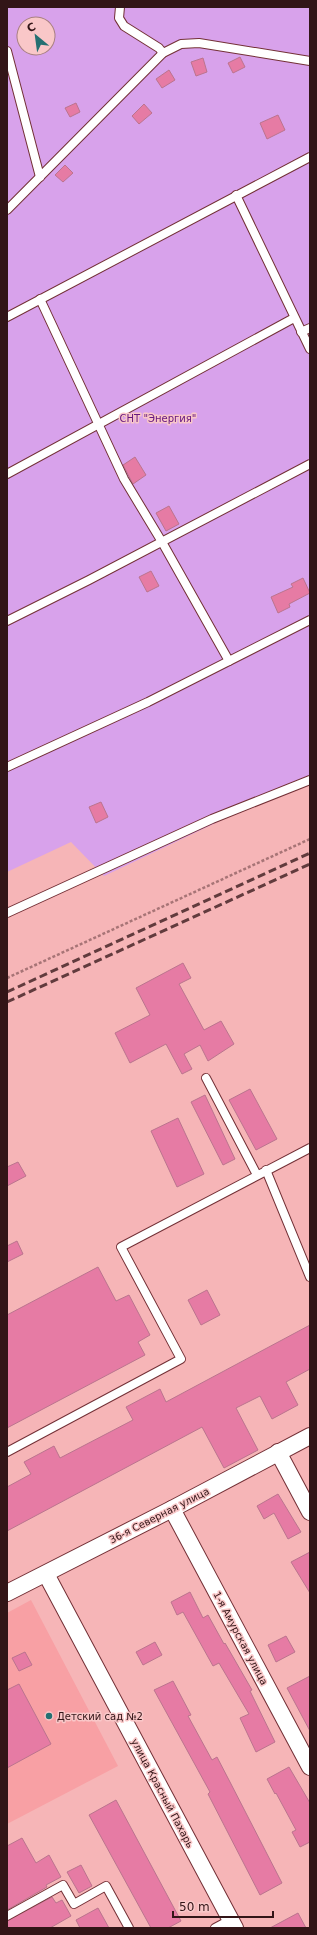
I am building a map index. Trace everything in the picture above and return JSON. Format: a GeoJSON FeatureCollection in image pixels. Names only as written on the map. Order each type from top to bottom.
{"type":"FeatureCollection","features":[{"type":"Feature","properties":{"kind":"street","name":"36-я Северная улица"},"geometry":{"type":"LineString","coordinates":[[7,1593],[172,1509],[310,1436]]}},
{"type":"Feature","properties":{"kind":"street"},"geometry":{"type":"LineString","coordinates":[[278,1452],[310,1512]]}},
{"type":"Feature","properties":{"kind":"street","name":"1-я Амурская улица"},"geometry":{"type":"LineString","coordinates":[[172,1509],[310,1767]]}},
{"type":"Feature","properties":{"kind":"street","name":"улица Красный Пахарь"},"geometry":{"type":"LineString","coordinates":[[46,1574],[232,1924]]}},
{"type":"Feature","properties":{"kind":"lane"},"geometry":{"type":"LineString","coordinates":[[120,7],[120,18],[124,26],[159,48],[163,54]]}},
{"type":"Feature","properties":{"kind":"lane"},"geometry":{"type":"LineString","coordinates":[[7,210],[163,54],[181,44],[198,42],[310,60]]}},
{"type":"Feature","properties":{"kind":"lane"},"geometry":{"type":"LineString","coordinates":[[7,52],[40,177]]}},
{"type":"Feature","properties":{"kind":"lane"},"geometry":{"type":"LineString","coordinates":[[7,317],[310,157]]}},
{"type":"Feature","properties":{"kind":"lane"},"geometry":{"type":"LineString","coordinates":[[236,195],[265,252],[271,269],[310,349]]}},
{"type":"Feature","properties":{"kind":"lane"},"geometry":{"type":"LineString","coordinates":[[40,299],[124,479],[162,542],[229,661]]}},
{"type":"Feature","properties":{"kind":"lane"},"geometry":{"type":"LineString","coordinates":[[7,474],[294,318]]}},
{"type":"Feature","properties":{"kind":"lane"},"geometry":{"type":"LineString","coordinates":[[301,332],[310,328]]}},
{"type":"Feature","properties":{"kind":"lane"},"geometry":{"type":"LineString","coordinates":[[7,621],[310,464]]}},
{"type":"Feature","properties":{"kind":"lane"},"geometry":{"type":"LineString","coordinates":[[7,767],[148,702],[310,620]]}},
{"type":"Feature","properties":{"kind":"lane"},"geometry":{"type":"LineString","coordinates":[[7,913],[212,819],[310,780]]}},
{"type":"Feature","properties":{"kind":"lane"},"geometry":{"type":"LineString","coordinates":[[206,1078],[257,1175]]}},
{"type":"Feature","properties":{"kind":"lane"},"geometry":{"type":"LineString","coordinates":[[7,1452],[181,1359],[121,1247],[310,1148]]}},
{"type":"Feature","properties":{"kind":"lane"},"geometry":{"type":"LineString","coordinates":[[266,1170],[310,1277]]}},
{"type":"Feature","properties":{"kind":"lane"},"geometry":{"type":"LineString","coordinates":[[7,1916],[64,1885],[74,1904],[106,1886],[129,1928]]}},
{"type":"Feature","properties":{"kind":"lane"},"geometry":{"type":"LineString","coordinates":[[215,1928],[232,1924]]}},
{"type":"Feature","properties":{"kind":"path"},"geometry":{"type":"LineString","coordinates":[[7,978],[310,839]]}},
{"type":"Feature","properties":{"kind":"shaded area","name":"Детский сад №2"},"geometry":{"type":"Polygon","coordinates":[[[31,1600],[118,1766],[7,1824],[7,1613],[31,1600]]]}},
{"type":"Feature","properties":{"kind":"green space","name":"СНТ \"Энергия\""},"geometry":{"type":"Polygon","coordinates":[[[7,7],[310,7],[310,778],[104,876],[71,842],[7,872],[7,7]]]}},
{"type":"Feature","properties":{"kind":"building"},"geometry":{"type":"Polygon","coordinates":[[[240,57],[245,67],[233,73],[228,63],[240,57]]]}},
{"type":"Feature","properties":{"kind":"building"},"geometry":{"type":"Polygon","coordinates":[[[203,58],[207,72],[196,76],[191,62],[203,58]]]}},
{"type":"Feature","properties":{"kind":"building"},"geometry":{"type":"Polygon","coordinates":[[[169,70],[175,80],[162,88],[156,79],[169,70]]]}},
{"type":"Feature","properties":{"kind":"building"},"geometry":{"type":"Polygon","coordinates":[[[76,103],[80,112],[70,117],[65,108],[76,103]]]}},
{"type":"Feature","properties":{"kind":"building"},"geometry":{"type":"Polygon","coordinates":[[[144,104],[152,113],[139,124],[132,116],[144,104]]]}},
{"type":"Feature","properties":{"kind":"building"},"geometry":{"type":"Polygon","coordinates":[[[278,115],[285,130],[267,139],[260,123],[278,115]]]}},
{"type":"Feature","properties":{"kind":"building"},"geometry":{"type":"Polygon","coordinates":[[[65,165],[73,173],[63,182],[55,175],[65,165]]]}},
{"type":"Feature","properties":{"kind":"building"},"geometry":{"type":"Polygon","coordinates":[[[135,457],[146,475],[133,484],[123,465],[135,457]]]}},
{"type":"Feature","properties":{"kind":"building"},"geometry":{"type":"Polygon","coordinates":[[[169,506],[179,524],[166,531],[156,513],[169,506]]]}},
{"type":"Feature","properties":{"kind":"building"},"geometry":{"type":"Polygon","coordinates":[[[151,571],[159,586],[147,592],[139,577],[151,571]]]}},
{"type":"Feature","properties":{"kind":"building"},"geometry":{"type":"Polygon","coordinates":[[[303,578],[310,593],[289,604],[290,607],[278,613],[271,597],[293,587],[291,584],[303,578]]]}},
{"type":"Feature","properties":{"kind":"building"},"geometry":{"type":"Polygon","coordinates":[[[101,802],[108,817],[96,823],[89,807],[101,802]]]}},
{"type":"Feature","properties":{"kind":"building"},"geometry":{"type":"Polygon","coordinates":[[[183,963],[191,978],[179,984],[204,1030],[221,1021],[234,1044],[208,1061],[200,1045],[184,1054],[192,1069],[182,1074],[166,1044],[130,1063],[115,1033],[150,1015],[136,988],[183,963]]]}},
{"type":"Feature","properties":{"kind":"building"},"geometry":{"type":"Polygon","coordinates":[[[250,1089],[277,1139],[256,1150],[229,1100],[250,1089]]]}},
{"type":"Feature","properties":{"kind":"building"},"geometry":{"type":"Polygon","coordinates":[[[205,1095],[235,1159],[223,1165],[191,1102],[205,1095]]]}},
{"type":"Feature","properties":{"kind":"building"},"geometry":{"type":"Polygon","coordinates":[[[178,1118],[204,1174],[177,1187],[151,1131],[178,1118]]]}},
{"type":"Feature","properties":{"kind":"building"},"geometry":{"type":"Polygon","coordinates":[[[18,1162],[26,1176],[7,1186],[7,1167],[18,1162]]]}},
{"type":"Feature","properties":{"kind":"building"},"geometry":{"type":"Polygon","coordinates":[[[17,1241],[23,1254],[7,1262],[7,1246],[17,1241]]]}},
{"type":"Feature","properties":{"kind":"building"},"geometry":{"type":"Polygon","coordinates":[[[98,1267],[116,1301],[129,1295],[150,1335],[138,1342],[145,1355],[7,1428],[7,1315],[98,1267]]]}},
{"type":"Feature","properties":{"kind":"building"},"geometry":{"type":"Polygon","coordinates":[[[207,1290],[220,1315],[201,1325],[188,1300],[207,1290]]]}},
{"type":"Feature","properties":{"kind":"building"},"geometry":{"type":"Polygon","coordinates":[[[310,1325],[310,1369],[286,1382],[298,1405],[272,1419],[260,1396],[236,1408],[258,1450],[224,1468],[202,1427],[7,1531],[7,1487],[31,1474],[24,1462],[54,1446],[60,1458],[133,1420],[126,1407],[160,1389],[166,1402],[310,1325]]]}},
{"type":"Feature","properties":{"kind":"building"},"geometry":{"type":"Polygon","coordinates":[[[278,1494],[301,1532],[288,1539],[274,1513],[264,1519],[257,1506],[278,1494]]]}},
{"type":"Feature","properties":{"kind":"building"},"geometry":{"type":"Polygon","coordinates":[[[310,1552],[310,1593],[291,1562],[310,1552]]]}},
{"type":"Feature","properties":{"kind":"building"},"geometry":{"type":"Polygon","coordinates":[[[190,1592],[203,1618],[208,1615],[252,1690],[250,1691],[275,1742],[256,1752],[240,1718],[249,1714],[219,1663],[213,1666],[183,1612],[177,1615],[171,1602],[190,1592]]]}},
{"type":"Feature","properties":{"kind":"building"},"geometry":{"type":"Polygon","coordinates":[[[286,1636],[295,1652],[276,1662],[268,1645],[286,1636]]]}},
{"type":"Feature","properties":{"kind":"building"},"geometry":{"type":"Polygon","coordinates":[[[155,1642],[162,1655],[143,1665],[136,1652],[155,1642]]]}},
{"type":"Feature","properties":{"kind":"building"},"geometry":{"type":"Polygon","coordinates":[[[25,1652],[32,1665],[19,1671],[12,1658],[25,1652]]]}},
{"type":"Feature","properties":{"kind":"building"},"geometry":{"type":"Polygon","coordinates":[[[310,1676],[310,1731],[287,1688],[310,1676]]]}},
{"type":"Feature","properties":{"kind":"building"},"geometry":{"type":"Polygon","coordinates":[[[173,1681],[191,1715],[188,1716],[212,1760],[217,1757],[282,1883],[260,1895],[208,1794],[210,1792],[154,1690],[173,1681]]]}},
{"type":"Feature","properties":{"kind":"building"},"geometry":{"type":"Polygon","coordinates":[[[19,1684],[51,1744],[7,1768],[7,1690],[19,1684]]]}},
{"type":"Feature","properties":{"kind":"building"},"geometry":{"type":"Polygon","coordinates":[[[289,1767],[310,1803],[310,1842],[300,1847],[292,1832],[296,1830],[267,1779],[289,1767]]]}},
{"type":"Feature","properties":{"kind":"building"},"geometry":{"type":"Polygon","coordinates":[[[116,1800],[181,1921],[168,1928],[151,1928],[89,1815],[116,1800]]]}},
{"type":"Feature","properties":{"kind":"building"},"geometry":{"type":"Polygon","coordinates":[[[22,1838],[36,1863],[49,1855],[61,1877],[46,1885],[47,1887],[7,1910],[7,1846],[22,1838]]]}},
{"type":"Feature","properties":{"kind":"building"},"geometry":{"type":"Polygon","coordinates":[[[81,1865],[92,1886],[79,1893],[67,1872],[81,1865]]]}},
{"type":"Feature","properties":{"kind":"building"},"geometry":{"type":"Polygon","coordinates":[[[52,1897],[56,1903],[62,1900],[71,1916],[50,1928],[7,1928],[7,1921],[52,1897]]]}},
{"type":"Feature","properties":{"kind":"building"},"geometry":{"type":"Polygon","coordinates":[[[98,1908],[109,1928],[80,1928],[76,1920],[98,1908]]]}},
{"type":"Feature","properties":{"kind":"building"},"geometry":{"type":"Polygon","coordinates":[[[298,1913],[306,1928],[270,1928],[298,1913]]]}},
{"type":"Feature","properties":{"kind":"railway"},"geometry":{"type":"LineString","coordinates":[[7,992],[310,853]]}},
{"type":"Feature","properties":{"kind":"railway"},"geometry":{"type":"LineString","coordinates":[[7,1002],[310,864]]}},
{"type":"Feature","properties":{"kind":"place","name":"Детский сад №2"},"geometry":{"type":"Point","coordinates":[49,1716]}}]}
